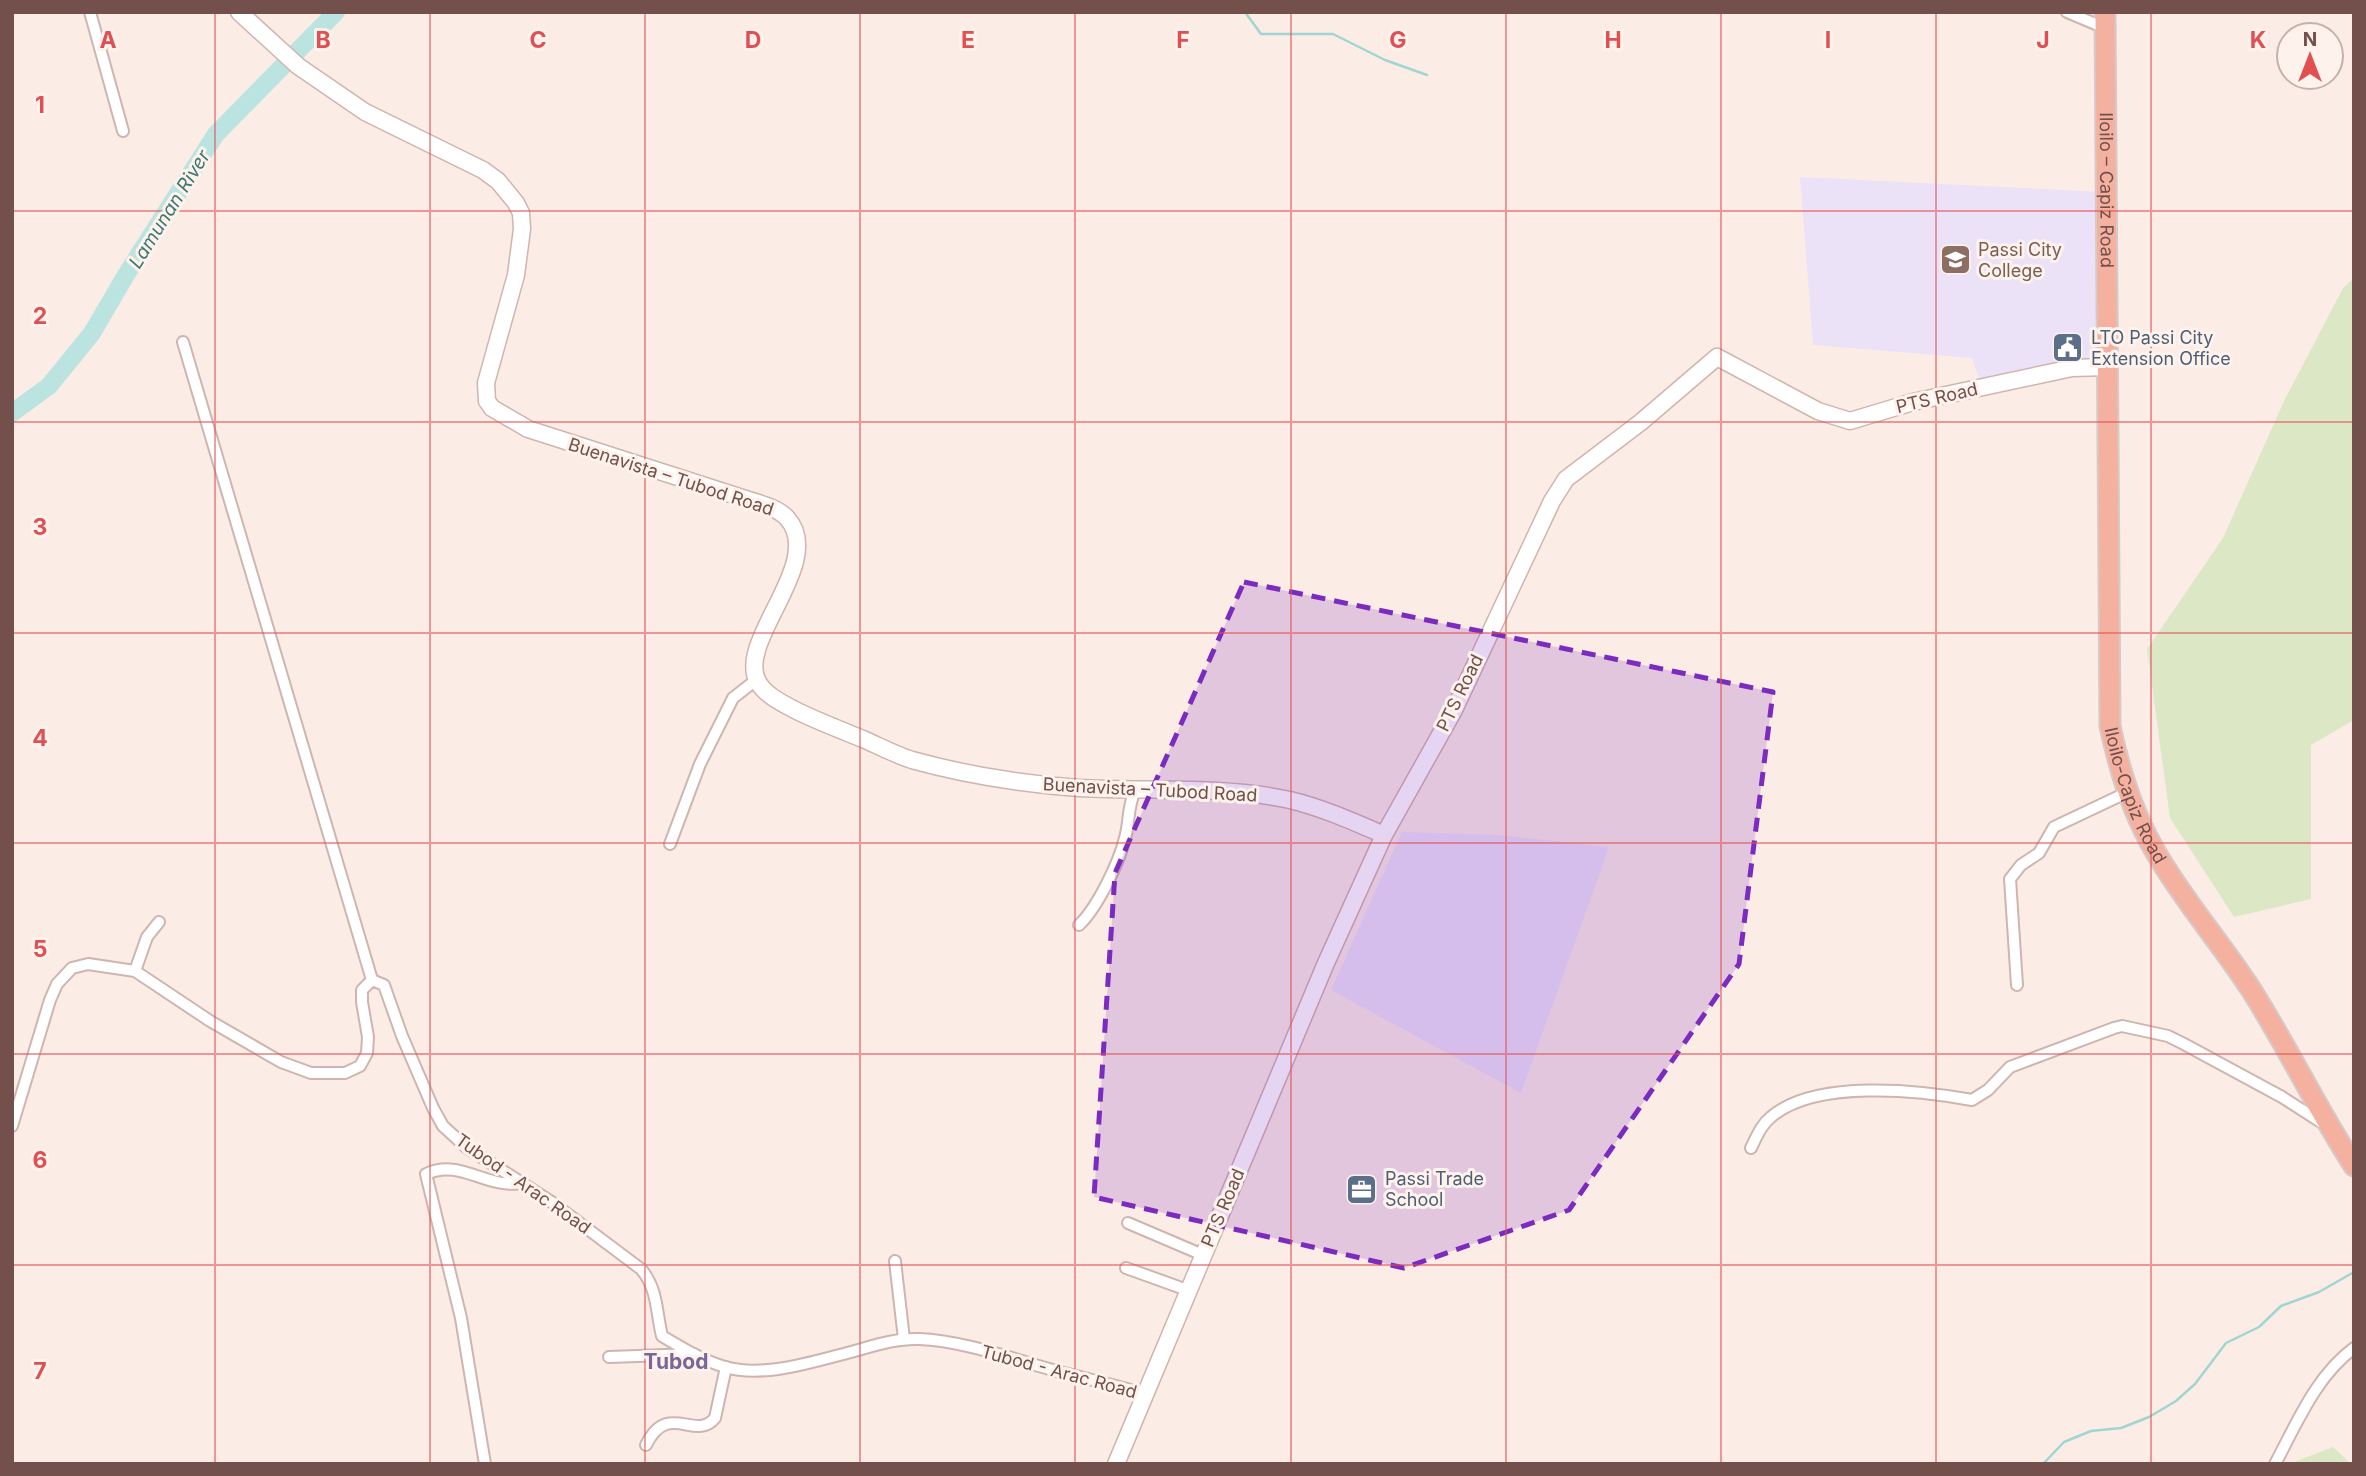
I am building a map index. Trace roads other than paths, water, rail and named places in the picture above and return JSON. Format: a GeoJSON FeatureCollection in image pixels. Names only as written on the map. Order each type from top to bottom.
{"type":"FeatureCollection","features":[{"type":"Feature","properties":{"kind":"highway","name":"Iloilo – Capiz Road"},"geometry":{"type":"LineString","coordinates":[[2105,20],[2107,367]]}},
{"type":"Feature","properties":{"kind":"highway","name":"Iloilo-Capiz Road"},"geometry":{"type":"LineString","coordinates":[[2107,367],[2110,726],[2128,792],[2156,853],[2250,990],[2354,1166]]}},
{"type":"Feature","properties":{"kind":"main road","name":"Buenavista – Tubod Road"},"geometry":{"type":"LineString","coordinates":[[243,17],[298,66],[365,112],[483,170],[498,181],[516,203],[521,214],[520,251],[508,308],[486,383],[487,401],[492,408],[528,429],[749,500],[769,507],[788,519],[796,536],[797,550],[794,565],[757,652],[754,667],[756,680],[764,690],[796,710],[911,759],[1017,782],[1135,790],[1228,792],[1290,800],[1341,816],[1384,835]]}},
{"type":"Feature","properties":{"kind":"main road","name":"PTS Road"},"geometry":{"type":"LineString","coordinates":[[1116,1464],[1326,962],[1384,835],[1454,710],[1552,501],[1566,479],[1641,422],[1717,357],[1818,411],[1850,421],[1952,393],[2072,368],[2107,367]]}},
{"type":"Feature","properties":{"kind":"street"},"geometry":{"type":"LineString","coordinates":[[90,12],[123,131]]}},
{"type":"Feature","properties":{"kind":"street"},"geometry":{"type":"LineString","coordinates":[[2067,12],[2105,20]]}},
{"type":"Feature","properties":{"kind":"street"},"geometry":{"type":"LineString","coordinates":[[12,1126],[57,984],[72,968],[88,964],[135,971],[231,1035],[281,1062],[311,1073],[345,1073],[360,1066],[367,1054],[368,1037],[362,990],[372,980],[183,342]]}},
{"type":"Feature","properties":{"kind":"street"},"geometry":{"type":"LineString","coordinates":[[670,844],[700,764],[733,698],[756,680]]}},
{"type":"Feature","properties":{"kind":"street"},"geometry":{"type":"LineString","coordinates":[[1079,926],[1099,901],[1125,838],[1128,806],[1135,790]]}},
{"type":"Feature","properties":{"kind":"street"},"geometry":{"type":"LineString","coordinates":[[2017,985],[2010,879],[2021,865],[2039,853],[2054,827],[2128,792]]}},
{"type":"Feature","properties":{"kind":"street"},"geometry":{"type":"LineString","coordinates":[[135,971],[147,937],[159,922]]}},
{"type":"Feature","properties":{"kind":"street","name":"Tubod - Arac Road"},"geometry":{"type":"LineString","coordinates":[[372,980],[384,985],[402,1036],[443,1126],[466,1147],[553,1203],[641,1269],[650,1279],[655,1294],[658,1321],[663,1336],[694,1354],[726,1367],[751,1371],[815,1361],[904,1339],[919,1339],[954,1344],[1104,1381],[1147,1395]]}},
{"type":"Feature","properties":{"kind":"street"},"geometry":{"type":"LineString","coordinates":[[1751,1148],[1760,1128],[1773,1115],[1793,1104],[1833,1091],[1902,1092],[1972,1100],[1988,1090],[2010,1067],[2122,1026],[2176,1040],[2282,1097],[2329,1127]]}},
{"type":"Feature","properties":{"kind":"street"},"geometry":{"type":"LineString","coordinates":[[485,1464],[461,1318],[426,1174],[438,1168],[449,1167],[499,1184],[522,1184]]}},
{"type":"Feature","properties":{"kind":"street"},"geometry":{"type":"LineString","coordinates":[[1128,1223],[1203,1255]]}},
{"type":"Feature","properties":{"kind":"street"},"geometry":{"type":"LineString","coordinates":[[895,1261],[904,1339]]}},
{"type":"Feature","properties":{"kind":"street"},"geometry":{"type":"LineString","coordinates":[[1126,1268],[1190,1291]]}},
{"type":"Feature","properties":{"kind":"street"},"geometry":{"type":"LineString","coordinates":[[2275,1464],[2323,1377],[2354,1348]]}},
{"type":"Feature","properties":{"kind":"street"},"geometry":{"type":"LineString","coordinates":[[609,1357],[694,1354]]}},
{"type":"Feature","properties":{"kind":"street"},"geometry":{"type":"LineString","coordinates":[[646,1445],[652,1433],[660,1426],[673,1422],[701,1426],[710,1424],[715,1418],[726,1367]]}},
{"type":"Feature","properties":{"kind":"waterway","name":"Lamunan River"},"geometry":{"type":"LineString","coordinates":[[12,413],[49,386],[92,333],[216,134],[336,12]]}},
{"type":"Feature","properties":{"kind":"waterway"},"geometry":{"type":"LineString","coordinates":[[1245,12],[1261,34],[1333,34],[1385,60],[1427,75]]}},
{"type":"Feature","properties":{"kind":"waterway"},"geometry":{"type":"LineString","coordinates":[[2043,1464],[2064,1442],[2091,1431],[2121,1428],[2149,1417],[2176,1401],[2195,1384],[2226,1343],[2259,1327],[2281,1306],[2319,1292],[2354,1272]]}},
{"type":"Feature","properties":{"kind":"place","name":"Passi City College"},"geometry":{"type":"Point","coordinates":[1955,260]}},
{"type":"Feature","properties":{"kind":"place","name":"LTO Passi City Extension Office"},"geometry":{"type":"Point","coordinates":[2068,348]}},
{"type":"Feature","properties":{"kind":"place","name":"Passi Trade School"},"geometry":{"type":"Point","coordinates":[1362,1189]}},
{"type":"Feature","properties":{"kind":"district","name":"Tubod"},"geometry":{"type":"Point","coordinates":[676,1362]}}]}
